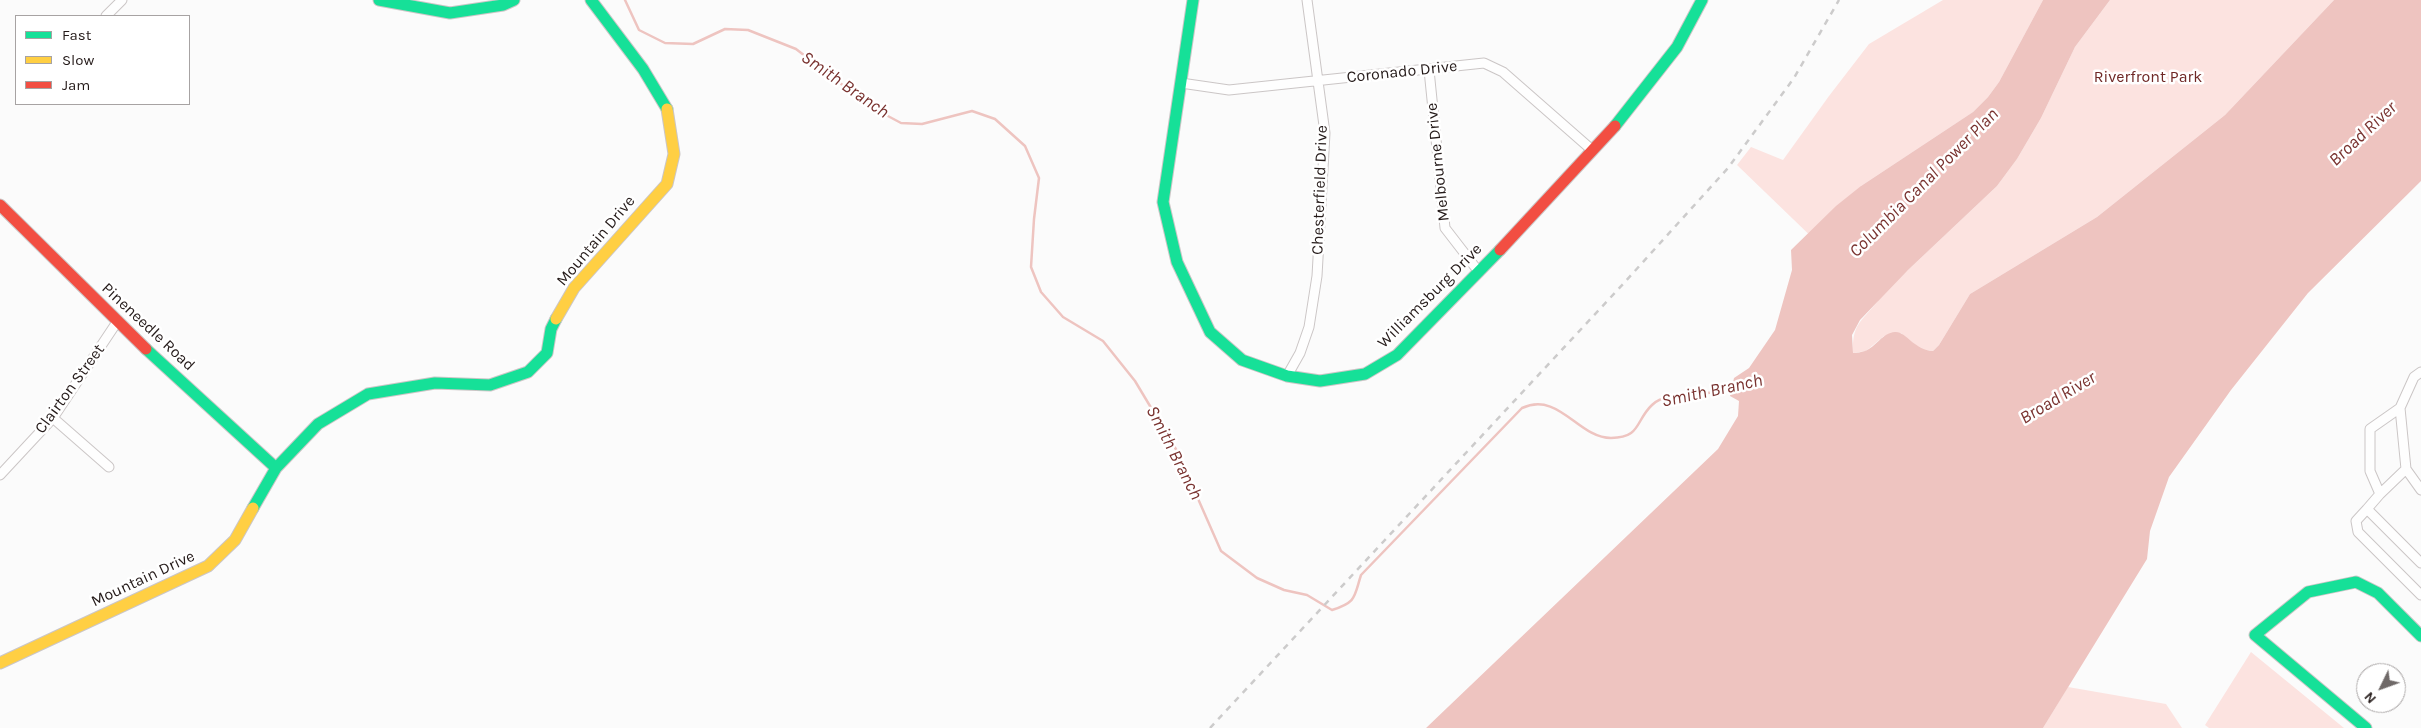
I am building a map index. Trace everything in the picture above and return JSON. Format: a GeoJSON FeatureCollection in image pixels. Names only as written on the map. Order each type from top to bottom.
{"type":"FeatureCollection","features":[{"type":"Feature","properties":{"kind":"street"},"geometry":{"type":"LineString","coordinates":[[107,15],[122,0]]}},
{"type":"Feature","properties":{"kind":"street"},"geometry":{"type":"LineString","coordinates":[[379,0],[450,13],[504,5],[514,0]]}},
{"type":"Feature","properties":{"kind":"street","name":"Mountain Drive"},"geometry":{"type":"LineString","coordinates":[[0,663],[208,566],[235,540],[276,468],[318,424],[368,394],[435,383],[490,385],[528,372],[548,353],[552,329],[574,288],[667,184],[674,154],[669,112],[643,69],[591,0]]}},
{"type":"Feature","properties":{"kind":"street","name":"Williamsburg Drive"},"geometry":{"type":"LineString","coordinates":[[1193,0],[1163,202],[1177,262],[1210,332],[1242,360],[1287,376],[1320,381],[1365,374],[1397,355],[1479,272],[1625,115],[1677,47],[1702,0]]}},
{"type":"Feature","properties":{"kind":"street","name":"Chesterfield Drive"},"geometry":{"type":"LineString","coordinates":[[1287,376],[1300,353],[1308,327],[1317,276],[1325,133],[1307,0]]}},
{"type":"Feature","properties":{"kind":"street","name":"Coronado Drive"},"geometry":{"type":"LineString","coordinates":[[1181,83],[1229,90],[1484,63],[1504,72],[1592,150]]}},
{"type":"Feature","properties":{"kind":"street","name":"Melbourne Drive"},"geometry":{"type":"LineString","coordinates":[[1429,70],[1445,228],[1479,272]]}},
{"type":"Feature","properties":{"kind":"street","name":"Pineneedle Road"},"geometry":{"type":"LineString","coordinates":[[0,205],[117,322],[276,468]]}},
{"type":"Feature","properties":{"kind":"street","name":"Clairton Street"},"geometry":{"type":"LineString","coordinates":[[0,476],[53,418],[117,322]]}},
{"type":"Feature","properties":{"kind":"street"},"geometry":{"type":"LineString","coordinates":[[2421,372],[2414,377],[2400,408],[2406,469],[2421,490]]}},
{"type":"Feature","properties":{"kind":"street"},"geometry":{"type":"LineString","coordinates":[[2380,494],[2370,471],[2370,429],[2400,408]]}},
{"type":"Feature","properties":{"kind":"street"},"geometry":{"type":"LineString","coordinates":[[53,418],[109,467]]}},
{"type":"Feature","properties":{"kind":"street"},"geometry":{"type":"LineString","coordinates":[[2406,469],[2356,521],[2358,532],[2421,595]]}},
{"type":"Feature","properties":{"kind":"street"},"geometry":{"type":"LineString","coordinates":[[2366,509],[2421,563]]}},
{"type":"Feature","properties":{"kind":"street"},"geometry":{"type":"LineString","coordinates":[[2366,728],[2255,635],[2308,592],[2356,582],[2378,593],[2421,636]]}},
{"type":"Feature","properties":{"kind":"green space","name":"Riverfront Park"},"geometry":{"type":"Polygon","coordinates":[[[1943,0],[2043,0],[1999,82],[1988,97],[1973,112],[1861,186],[1907,271],[1997,186],[2017,159],[2041,118],[2075,47],[2110,0],[2334,0],[2225,115],[2097,217],[1970,294],[1939,345],[1933,351],[1922,350],[1901,333],[1884,336],[1866,351],[1853,353],[1856,329],[1878,301],[1737,165],[1751,147],[1783,160],[1869,44],[1943,0]]]}},
{"type":"Feature","properties":{"kind":"green space"},"geometry":{"type":"Polygon","coordinates":[[[2251,652],[2344,728],[2209,728],[2205,725],[2251,652]]]}},
{"type":"Feature","properties":{"kind":"green space"},"geometry":{"type":"Polygon","coordinates":[[[2068,687],[2166,704],[2182,728],[2043,728],[2068,687]]]}},
{"type":"Feature","properties":{"kind":"water"},"geometry":{"type":"Polygon","coordinates":[[[2043,0],[2110,0],[2075,47],[2041,118],[2017,159],[1997,186],[1907,271],[1860,320],[1852,335],[1853,353],[1869,349],[1886,335],[1895,332],[1903,334],[1926,350],[1933,351],[1939,345],[1970,294],[2097,217],[2225,115],[2334,0],[2421,0],[2421,181],[2308,293],[2231,390],[2169,477],[2150,531],[2147,559],[2043,728],[1426,728],[1718,449],[1738,416],[1739,401],[1730,396],[1734,378],[1749,368],[1775,330],[1792,270],[1791,250],[1836,206],[1861,186],[1973,112],[1988,97],[1999,82],[2043,0]]]}},
{"type":"Feature","properties":{"kind":"waterway","name":"Smith Branch"},"geometry":{"type":"LineString","coordinates":[[625,0],[639,30],[665,43],[693,44],[725,29],[748,30],[796,49],[871,107],[901,123],[922,124],[972,111],[995,119],[1025,146],[1039,178],[1031,267],[1041,292],[1063,317],[1103,341],[1135,381],[1177,451],[1221,551],[1257,578],[1284,590],[1307,595],[1332,610],[1346,604],[1353,598],[1361,575],[1522,408],[1535,404],[1547,406],[1558,410],[1588,431],[1599,436],[1621,437],[1633,432],[1647,411],[1657,401],[1671,396],[1711,393],[1733,386]]}},
{"type":"Feature","properties":{"kind":"railway"},"geometry":{"type":"LineString","coordinates":[[1210,728],[1624,283],[1728,168],[1794,78],[1839,0]]}},
{"type":"Feature","properties":{"kind":"traffic: fast"},"geometry":{"type":"LineString","coordinates":[[379,0],[450,13],[503,5],[514,0]]}},
{"type":"Feature","properties":{"kind":"traffic: fast"},"geometry":{"type":"LineString","coordinates":[[591,0],[643,69],[667,109]]}},
{"type":"Feature","properties":{"kind":"traffic: fast"},"geometry":{"type":"LineString","coordinates":[[1193,0],[1163,202],[1177,262],[1210,332],[1242,360],[1287,376],[1320,381],[1365,374],[1397,355],[1500,250]]}},
{"type":"Feature","properties":{"kind":"traffic: fast"},"geometry":{"type":"LineString","coordinates":[[1615,126],[1677,47],[1702,0]]}},
{"type":"Feature","properties":{"kind":"traffic: fast"},"geometry":{"type":"LineString","coordinates":[[253,508],[276,468],[318,424],[368,394],[435,383],[490,385],[528,372],[547,353],[551,329],[556,319]]}},
{"type":"Feature","properties":{"kind":"traffic: fast"},"geometry":{"type":"LineString","coordinates":[[146,349],[276,468]]}},
{"type":"Feature","properties":{"kind":"traffic: fast"},"geometry":{"type":"LineString","coordinates":[[2366,728],[2255,635],[2308,592],[2356,582],[2378,593],[2421,636]]}},
{"type":"Feature","properties":{"kind":"traffic: slow"},"geometry":{"type":"LineString","coordinates":[[556,319],[574,288],[667,184],[674,154],[667,109]]}},
{"type":"Feature","properties":{"kind":"traffic: slow"},"geometry":{"type":"LineString","coordinates":[[0,663],[208,566],[235,540],[253,508]]}},
{"type":"Feature","properties":{"kind":"traffic: jam"},"geometry":{"type":"LineString","coordinates":[[1500,250],[1615,126]]}},
{"type":"Feature","properties":{"kind":"traffic: jam"},"geometry":{"type":"LineString","coordinates":[[0,205],[146,349]]}},
{"type":"Feature","properties":{"kind":"water label","name":"Broad River"},"geometry":{"type":"Point","coordinates":[2363,134]}},
{"type":"Feature","properties":{"kind":"water label","name":"Columbia Canal Power Plan"},"geometry":{"type":"Point","coordinates":[1924,183]}},
{"type":"Feature","properties":{"kind":"water label","name":"Broad River"},"geometry":{"type":"Point","coordinates":[2058,398]}}]}
